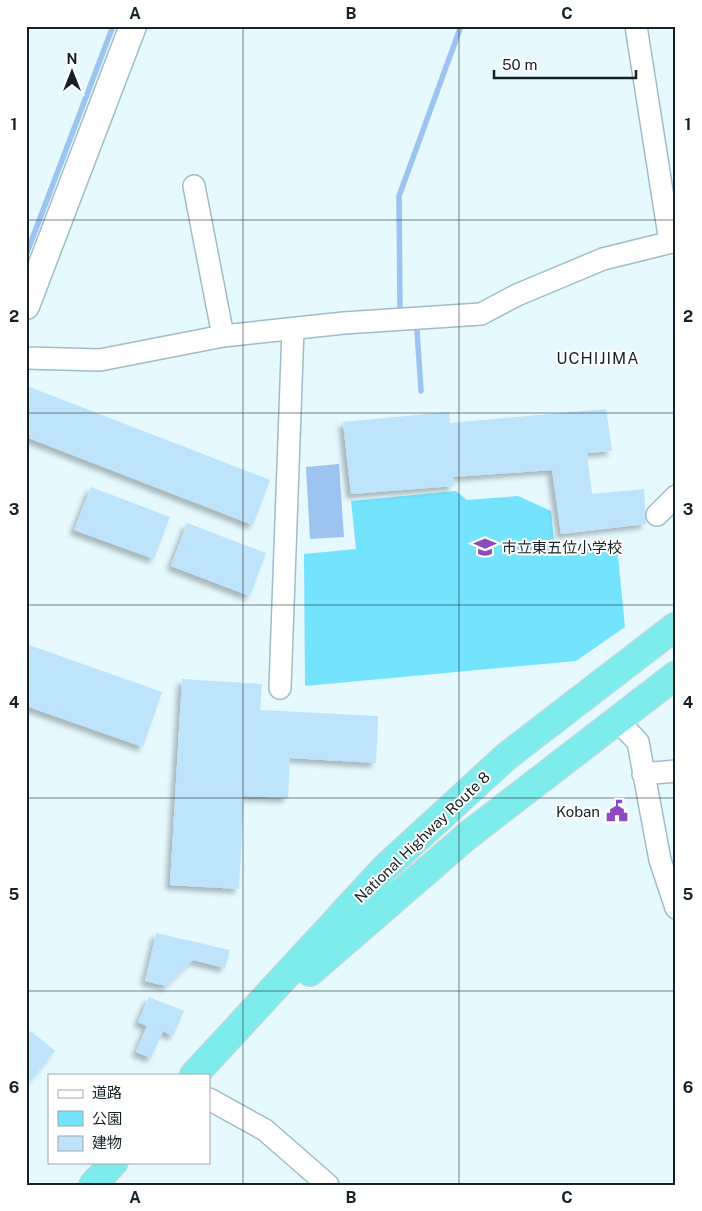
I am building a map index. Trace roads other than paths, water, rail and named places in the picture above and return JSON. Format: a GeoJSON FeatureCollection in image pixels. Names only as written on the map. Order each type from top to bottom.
{"type":"FeatureCollection","features":[{"type":"Feature","properties":{"kind":"highway","name":"National Highway Route 8"},"geometry":{"type":"LineString","coordinates":[[196,1074],[386,867],[508,756],[676,626]]}},
{"type":"Feature","properties":{"kind":"highway","name":"National Highway Route 8"},"geometry":{"type":"LineString","coordinates":[[196,1074],[311,970],[467,836],[676,675]]}},
{"type":"Feature","properties":{"kind":"highway"},"geometry":{"type":"LineString","coordinates":[[93,1185],[112,1164]]}},
{"type":"Feature","properties":{"kind":"street"},"geometry":{"type":"LineString","coordinates":[[26,306],[133,26]]}},
{"type":"Feature","properties":{"kind":"street"},"geometry":{"type":"LineString","coordinates":[[26,358],[100,360],[223,336],[481,314],[517,295],[603,259],[673,242],[636,26]]}},
{"type":"Feature","properties":{"kind":"street"},"geometry":{"type":"LineString","coordinates":[[194,186],[223,336]]}},
{"type":"Feature","properties":{"kind":"street"},"geometry":{"type":"LineString","coordinates":[[280,688],[293,329]]}},
{"type":"Feature","properties":{"kind":"street"},"geometry":{"type":"LineString","coordinates":[[657,515],[676,496]]}},
{"type":"Feature","properties":{"kind":"street"},"geometry":{"type":"LineString","coordinates":[[618,721],[638,742],[660,860],[676,908]]}},
{"type":"Feature","properties":{"kind":"street"},"geometry":{"type":"LineString","coordinates":[[644,774],[676,771]]}},
{"type":"Feature","properties":{"kind":"street"},"geometry":{"type":"LineString","coordinates":[[210,1100],[265,1130],[328,1185]]}},
{"type":"Feature","properties":{"kind":"waterway"},"geometry":{"type":"LineString","coordinates":[[26,255],[113,26]]}},
{"type":"Feature","properties":{"kind":"waterway"},"geometry":{"type":"LineString","coordinates":[[400,311],[399,196],[461,26]]}},
{"type":"Feature","properties":{"kind":"waterway"},"geometry":{"type":"LineString","coordinates":[[417,330],[421,391]]}},
{"type":"Feature","properties":{"kind":"place","name":"市立東五位小学校"},"geometry":{"type":"Point","coordinates":[485,547]}},
{"type":"Feature","properties":{"kind":"place","name":"Koban"},"geometry":{"type":"Point","coordinates":[617,811]}},
{"type":"Feature","properties":{"kind":"district","name":"UCHIJIMA"},"geometry":{"type":"Point","coordinates":[598,358]}}]}
